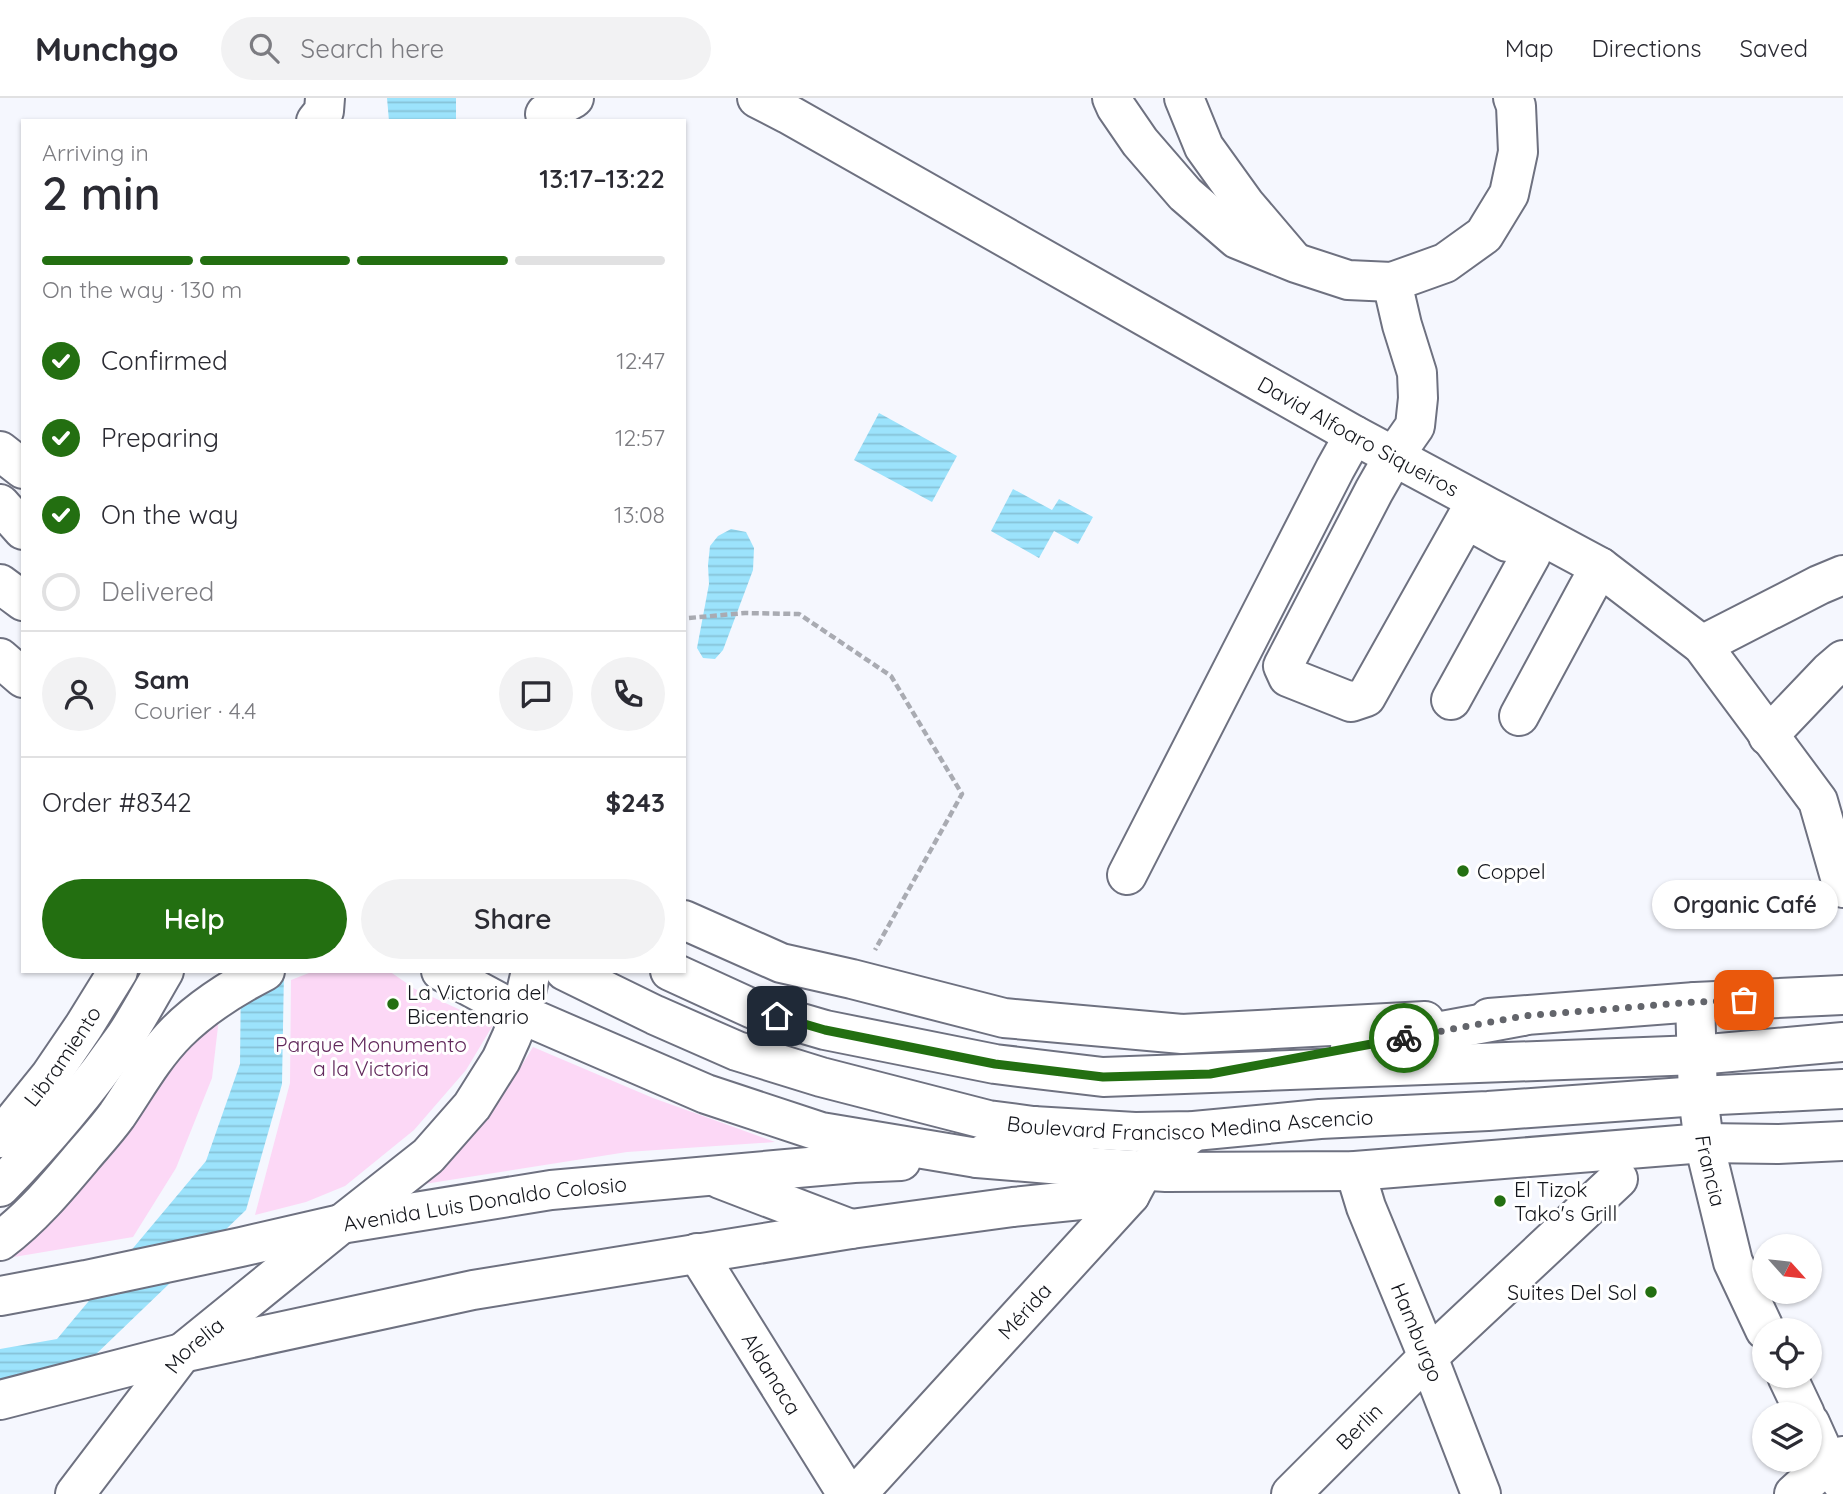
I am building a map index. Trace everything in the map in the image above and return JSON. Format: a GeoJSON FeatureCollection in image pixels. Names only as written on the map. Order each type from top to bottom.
{"type":"FeatureCollection","features":[{"type":"Feature","properties":{"kind":"main road"},"geometry":{"type":"LineString","coordinates":[[318,119],[324,111],[325,98]]}},
{"type":"Feature","properties":{"kind":"main road","name":"David Alfoaro Siqueiros"},"geometry":{"type":"LineString","coordinates":[[757,98],[1394,456],[1470,510],[1593,578],[1702,645],[1818,801],[1843,888]]}},
{"type":"Feature","properties":{"kind":"main road"},"geometry":{"type":"LineString","coordinates":[[1112,98],[1140,142],[1185,194],[1237,239],[1348,280],[1392,282],[1445,263],[1484,235],[1509,194],[1518,152],[1516,106],[1513,98]]}},
{"type":"Feature","properties":{"kind":"main road"},"geometry":{"type":"LineString","coordinates":[[1184,98],[1204,147],[1245,204],[1296,263]]}},
{"type":"Feature","properties":{"kind":"main road"},"geometry":{"type":"LineString","coordinates":[[1392,282],[1402,325],[1418,373],[1415,426],[1394,456],[1283,666],[1288,677],[1351,702],[1366,697],[1470,510],[1531,555],[1593,578],[1518,716]]}},
{"type":"Feature","properties":{"kind":"main road"},"geometry":{"type":"LineString","coordinates":[[1127,875],[1354,435]]}},
{"type":"Feature","properties":{"kind":"main road"},"geometry":{"type":"LineString","coordinates":[[0,451],[21,467]]}},
{"type":"Feature","properties":{"kind":"main road"},"geometry":{"type":"LineString","coordinates":[[0,504],[21,528]]}},
{"type":"Feature","properties":{"kind":"main road"},"geometry":{"type":"LineString","coordinates":[[0,514],[21,529]]}},
{"type":"Feature","properties":{"kind":"main road"},"geometry":{"type":"LineString","coordinates":[[1451,700],[1531,555]]}},
{"type":"Feature","properties":{"kind":"main road"},"geometry":{"type":"LineString","coordinates":[[1702,645],[1843,575]]}},
{"type":"Feature","properties":{"kind":"main road"},"geometry":{"type":"LineString","coordinates":[[0,584],[21,600]]}},
{"type":"Feature","properties":{"kind":"main road"},"geometry":{"type":"LineString","coordinates":[[0,641],[21,657]]}},
{"type":"Feature","properties":{"kind":"main road"},"geometry":{"type":"LineString","coordinates":[[0,658],[21,676]]}},
{"type":"Feature","properties":{"kind":"main road"},"geometry":{"type":"LineString","coordinates":[[1769,736],[1843,660]]}},
{"type":"Feature","properties":{"kind":"main road"},"geometry":{"type":"LineString","coordinates":[[686,921],[781,963],[1004,1018],[1182,1034],[1523,1016],[1695,1002],[1843,995]]}},
{"type":"Feature","properties":{"kind":"main road","name":"Libramiento"},"geometry":{"type":"LineString","coordinates":[[0,1138],[50,1076],[85,1026],[117,973]]}},
{"type":"Feature","properties":{"kind":"main road"},"geometry":{"type":"LineString","coordinates":[[0,1188],[38,1149],[80,1096],[125,1036],[163,973]]}},
{"type":"Feature","properties":{"kind":"main road"},"geometry":{"type":"LineString","coordinates":[[0,1241],[14,1231],[50,1195],[115,1118],[147,1069],[176,1033],[204,1008],[261,973]]}},
{"type":"Feature","properties":{"kind":"main road"},"geometry":{"type":"LineString","coordinates":[[445,973],[521,1014],[706,1094],[821,1132],[977,1158],[1086,1167],[1136,1183]]}},
{"type":"Feature","properties":{"kind":"main road","name":"Morelia"},"geometry":{"type":"LineString","coordinates":[[75,1494],[182,1353],[428,1156],[472,1106],[501,1060],[521,1014],[531,973]]}},
{"type":"Feature","properties":{"kind":"main road","name":"Boulevard Francisco Medina Ascencio"},"geometry":{"type":"LineString","coordinates":[[569,973],[737,1051],[821,1077],[988,1120],[1033,1126],[1135,1132],[1194,1131],[1320,1119],[1843,1089]]}},
{"type":"Feature","properties":{"kind":"main road","name":"Boulevard Francisco Medina Ascencio"},"geometry":{"type":"LineString","coordinates":[[674,973],[753,1009],[825,1030],[995,1064],[1103,1077],[1697,1055],[1843,1042]]}},
{"type":"Feature","properties":{"kind":"main road","name":"Francia"},"geometry":{"type":"LineString","coordinates":[[1695,1002],[1698,1096],[1704,1143],[1733,1262],[1759,1318]]}},
{"type":"Feature","properties":{"kind":"main road"},"geometry":{"type":"LineString","coordinates":[[1210,1074],[1523,1016]]}},
{"type":"Feature","properties":{"kind":"main road"},"geometry":{"type":"LineString","coordinates":[[977,1158],[1033,1126],[1086,1167]]}},
{"type":"Feature","properties":{"kind":"main road","name":"Mérida"},"geometry":{"type":"LineString","coordinates":[[857,1494],[1136,1183],[1194,1131]]}},
{"type":"Feature","properties":{"kind":"main road"},"geometry":{"type":"LineString","coordinates":[[0,1400],[182,1353],[473,1290],[851,1228],[1029,1206],[1136,1183],[1355,1171],[1704,1143],[1843,1141]]}},
{"type":"Feature","properties":{"kind":"main road","name":"Avenida Luis Donaldo Colosio"},"geometry":{"type":"LineString","coordinates":[[0,1296],[86,1280],[341,1224],[551,1190],[854,1163],[977,1158]]}},
{"type":"Feature","properties":{"kind":"main road","name":"Hamburgo"},"geometry":{"type":"LineString","coordinates":[[1355,1171],[1366,1207],[1481,1494]]}},
{"type":"Feature","properties":{"kind":"main road"},"geometry":{"type":"LineString","coordinates":[[711,1176],[851,1228]]}},
{"type":"Feature","properties":{"kind":"main road","name":"Berlin"},"geometry":{"type":"LineString","coordinates":[[1291,1494],[1428,1357],[1618,1179]]}},
{"type":"Feature","properties":{"kind":"main road"},"geometry":{"type":"LineString","coordinates":[[1029,1206],[1056,1228],[1065,1265]]}},
{"type":"Feature","properties":{"kind":"main road","name":"Aldanaca"},"geometry":{"type":"LineString","coordinates":[[697,1253],[847,1494]]}},
{"type":"Feature","properties":{"kind":"main road"},"geometry":{"type":"LineString","coordinates":[[1794,1494],[1838,1468],[1822,1442]]}},
{"type":"Feature","properties":{"kind":"path"},"geometry":{"type":"LineString","coordinates":[[689,618],[745,613],[799,614],[891,676],[962,794],[858,981]]}},
{"type":"Feature","properties":{"kind":"green space","name":"Parque Monumento a la Victoria"},"geometry":{"type":"Polygon","coordinates":[[[309,973],[392,973],[415,989],[493,1025],[466,1070],[414,1130],[345,1186],[306,1202],[255,1215],[290,1083],[291,980],[309,973]]]}},
{"type":"Feature","properties":{"kind":"green space"},"geometry":{"type":"Polygon","coordinates":[[[219,1018],[212,1078],[176,1168],[133,1237],[8,1258],[75,1196],[115,1143],[152,1082],[219,1018]]]}},
{"type":"Feature","properties":{"kind":"green space"},"geometry":{"type":"Polygon","coordinates":[[[533,1047],[653,1098],[775,1142],[627,1152],[418,1185],[463,1144],[500,1100],[533,1047]]]}},
{"type":"Feature","properties":{"kind":"water"},"geometry":{"type":"Polygon","coordinates":[[[387,98],[456,98],[456,119],[389,119],[387,98]]]}},
{"type":"Feature","properties":{"kind":"water"},"geometry":{"type":"Polygon","coordinates":[[[879,413],[957,456],[932,502],[854,460],[879,413]]]}},
{"type":"Feature","properties":{"kind":"water"},"geometry":{"type":"Polygon","coordinates":[[[1013,489],[1052,510],[1059,499],[1093,517],[1078,544],[1054,531],[1039,558],[991,531],[1013,489]]]}},
{"type":"Feature","properties":{"kind":"water"},"geometry":{"type":"Polygon","coordinates":[[[731,529],[746,532],[754,548],[753,570],[723,650],[715,659],[703,658],[697,648],[709,584],[710,546],[718,536],[731,529]]]}},
{"type":"Feature","properties":{"kind":"water"},"geometry":{"type":"Polygon","coordinates":[[[241,973],[284,973],[282,1084],[246,1210],[67,1382],[0,1395],[0,1349],[57,1339],[206,1161],[240,1064],[241,973]]]}},
{"type":"Feature","properties":{"kind":"way so far"},"geometry":{"type":"LineString","coordinates":[[1404,1038],[1523,1016],[1744,1000]]}},
{"type":"Feature","properties":{"kind":"place","name":"Coppel"},"geometry":{"type":"Point","coordinates":[1463,871]}},
{"type":"Feature","properties":{"kind":"place","name":"Organic Café"},"geometry":{"type":"Point","coordinates":[1744,1000]}},
{"type":"Feature","properties":{"kind":"place","name":"La Victoria del Bicentenario"},"geometry":{"type":"Point","coordinates":[393,1004]}},
{"type":"Feature","properties":{"kind":"place","name":"El Tizok Tako's Grill"},"geometry":{"type":"Point","coordinates":[1500,1201]}},
{"type":"Feature","properties":{"kind":"place","name":"Suites Del Sol"},"geometry":{"type":"Point","coordinates":[1651,1292]}},
{"type":"Feature","properties":{"kind":"route"},"geometry":{"type":"LineString","coordinates":[[777,1016],[825,1030],[995,1064],[1103,1077],[1210,1074],[1404,1038]]}}]}
